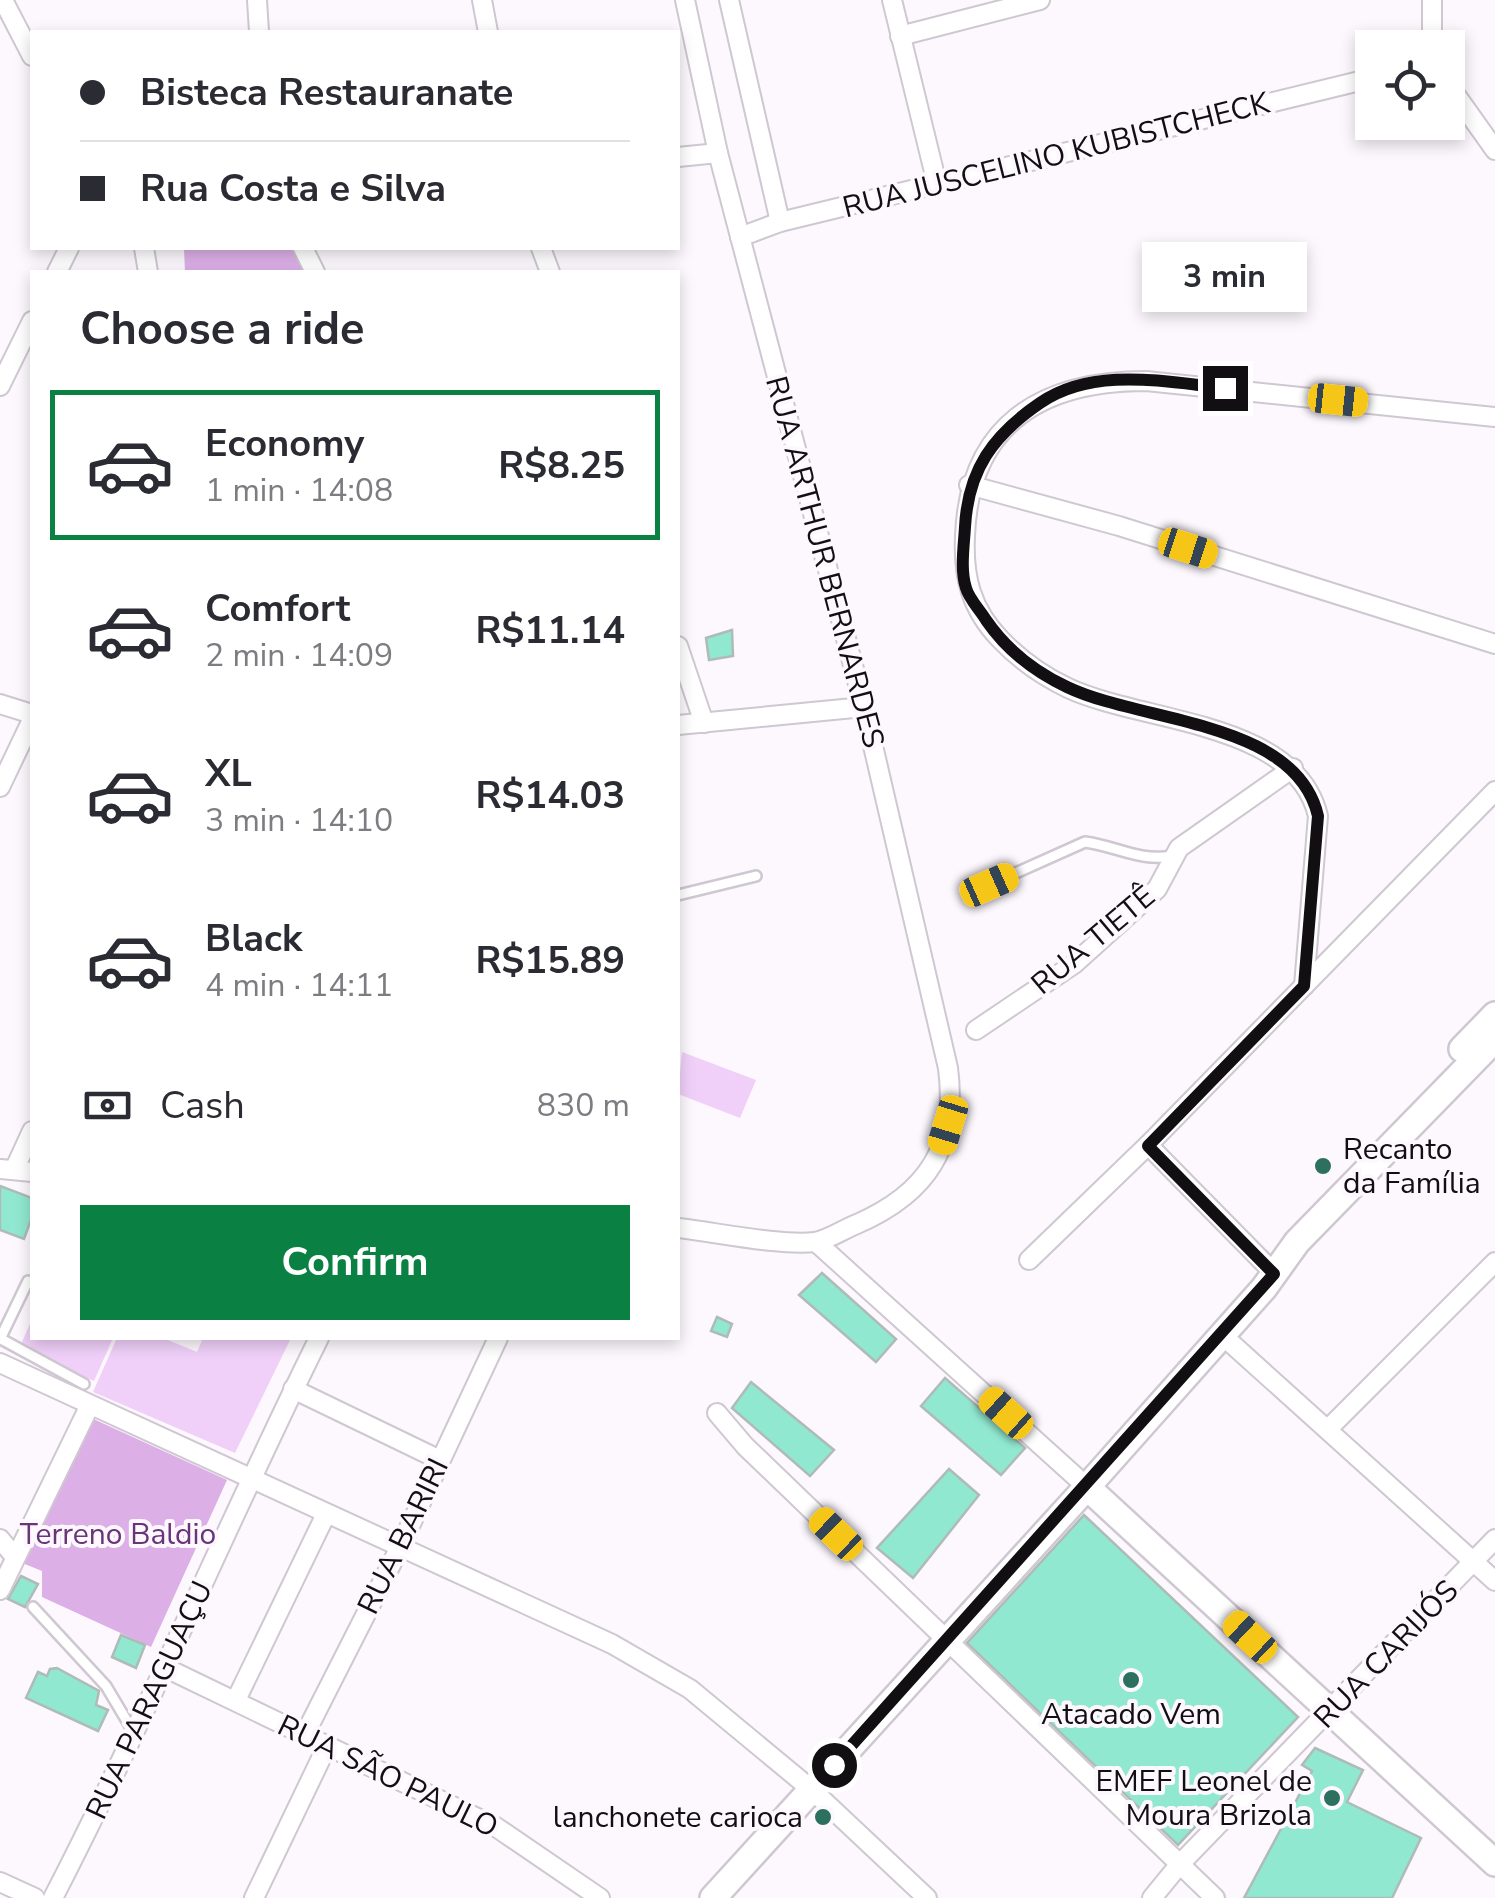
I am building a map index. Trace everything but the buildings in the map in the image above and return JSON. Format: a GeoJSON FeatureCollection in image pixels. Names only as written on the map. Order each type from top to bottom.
{"type":"FeatureCollection","features":[{"type":"Feature","properties":{"kind":"street"},"geometry":{"type":"LineString","coordinates":[[3,0],[30,52]]}},
{"type":"Feature","properties":{"kind":"street"},"geometry":{"type":"LineString","coordinates":[[257,0],[260,30]]}},
{"type":"Feature","properties":{"kind":"street"},"geometry":{"type":"LineString","coordinates":[[482,0],[488,30]]}},
{"type":"Feature","properties":{"kind":"street","name":"RUA ARTHUR BERNARDES"},"geometry":{"type":"LineString","coordinates":[[685,0],[718,152],[864,707],[948,1068],[948,1125],[926,1176],[904,1199],[816,1242]]}},
{"type":"Feature","properties":{"kind":"street"},"geometry":{"type":"LineString","coordinates":[[729,0],[780,222]]}},
{"type":"Feature","properties":{"kind":"street"},"geometry":{"type":"LineString","coordinates":[[892,0],[937,184]]}},
{"type":"Feature","properties":{"kind":"street"},"geometry":{"type":"LineString","coordinates":[[900,36],[1040,0]]}},
{"type":"Feature","properties":{"kind":"street"},"geometry":{"type":"LineString","coordinates":[[1432,0],[1432,30]]}},
{"type":"Feature","properties":{"kind":"street","name":"RUA JUSCELINO KUBISTCHECK"},"geometry":{"type":"LineString","coordinates":[[740,237],[780,222],[1355,82]]}},
{"type":"Feature","properties":{"kind":"street"},"geometry":{"type":"LineString","coordinates":[[1465,108],[1495,150]]}},
{"type":"Feature","properties":{"kind":"street"},"geometry":{"type":"LineString","coordinates":[[680,157],[718,152]]}},
{"type":"Feature","properties":{"kind":"street"},"geometry":{"type":"LineString","coordinates":[[0,386],[30,324]]}},
{"type":"Feature","properties":{"kind":"street"},"geometry":{"type":"LineString","coordinates":[[1304,986],[1318,816],[1313,794],[1293,768],[1257,746],[1069,688],[1030,666],[998,637],[966,587],[969,486],[982,458],[1001,433],[1042,401],[1098,381],[1186,384],[1495,417]]}},
{"type":"Feature","properties":{"kind":"street"},"geometry":{"type":"LineString","coordinates":[[969,486],[1119,526],[1495,644]]}},
{"type":"Feature","properties":{"kind":"street"},"geometry":{"type":"LineString","coordinates":[[680,652],[704,723]]}},
{"type":"Feature","properties":{"kind":"street"},"geometry":{"type":"LineString","coordinates":[[0,704],[30,716]]}},
{"type":"Feature","properties":{"kind":"street"},"geometry":{"type":"LineString","coordinates":[[680,725],[864,707]]}},
{"type":"Feature","properties":{"kind":"street"},"geometry":{"type":"LineString","coordinates":[[0,786],[30,721]]}},
{"type":"Feature","properties":{"kind":"street","name":"RUA TIETÊ"},"geometry":{"type":"LineString","coordinates":[[976,1030],[1074,964],[1158,889],[1174,855],[1293,768]]}},
{"type":"Feature","properties":{"kind":"street"},"geometry":{"type":"LineString","coordinates":[[1029,1260],[1148,1146],[1495,790]]}},
{"type":"Feature","properties":{"kind":"street"},"geometry":{"type":"LineString","coordinates":[[713,1898],[1246,1308],[1285,1232],[1495,1014]]}},
{"type":"Feature","properties":{"kind":"street"},"geometry":{"type":"LineString","coordinates":[[1269,1269],[1495,1039]]}},
{"type":"Feature","properties":{"kind":"street"},"geometry":{"type":"LineString","coordinates":[[15,1170],[30,1136]]}},
{"type":"Feature","properties":{"kind":"street"},"geometry":{"type":"LineString","coordinates":[[1148,1146],[1269,1269]]}},
{"type":"Feature","properties":{"kind":"street"},"geometry":{"type":"LineString","coordinates":[[680,1228],[816,1242],[1495,1863]]}},
{"type":"Feature","properties":{"kind":"street"},"geometry":{"type":"LineString","coordinates":[[1328,1429],[1495,1262]]}},
{"type":"Feature","properties":{"kind":"street"},"geometry":{"type":"LineString","coordinates":[[1222,1335],[1495,1580]]}},
{"type":"Feature","properties":{"kind":"street","name":"RUA PARAGUAÇU"},"geometry":{"type":"LineString","coordinates":[[53,1898],[168,1669],[249,1480],[317,1340]]}},
{"type":"Feature","properties":{"kind":"street","name":"RUA BARIRI"},"geometry":{"type":"LineString","coordinates":[[304,1734],[400,1545],[497,1340]]}},
{"type":"Feature","properties":{"kind":"street"},"geometry":{"type":"LineString","coordinates":[[0,1364],[612,1644],[690,1690],[812,1790],[928,1898]]}},
{"type":"Feature","properties":{"kind":"street"},"geometry":{"type":"LineString","coordinates":[[293,1389],[440,1460]]}},
{"type":"Feature","properties":{"kind":"street"},"geometry":{"type":"LineString","coordinates":[[0,1590],[90,1405]]}},
{"type":"Feature","properties":{"kind":"street"},"geometry":{"type":"LineString","coordinates":[[717,1413],[744,1446],[1215,1898]]}},
{"type":"Feature","properties":{"kind":"street"},"geometry":{"type":"LineString","coordinates":[[236,1700],[326,1514]]}},
{"type":"Feature","properties":{"kind":"street","name":"RUA CARIJÓS"},"geometry":{"type":"LineString","coordinates":[[1152,1898],[1178,1865],[1495,1538]]}},
{"type":"Feature","properties":{"kind":"street"},"geometry":{"type":"LineString","coordinates":[[0,1539],[15,1556]]}},
{"type":"Feature","properties":{"kind":"street","name":"RUA SÃO PAULO"},"geometry":{"type":"LineString","coordinates":[[168,1669],[496,1827],[600,1898]]}},
{"type":"Feature","properties":{"kind":"street"},"geometry":{"type":"LineString","coordinates":[[254,1898],[327,1746]]}},
{"type":"Feature","properties":{"kind":"street"},"geometry":{"type":"LineString","coordinates":[[0,1882],[35,1898]]}},
{"type":"Feature","properties":{"kind":"lane"},"geometry":{"type":"LineString","coordinates":[[989,885],[1086,842],[1156,859],[1174,855]]}},
{"type":"Feature","properties":{"kind":"lane"},"geometry":{"type":"LineString","coordinates":[[680,894],[756,876]]}},
{"type":"Feature","properties":{"kind":"lane"},"geometry":{"type":"LineString","coordinates":[[28,1281],[0,1339],[84,1384]]}},
{"type":"Feature","properties":{"kind":"lane"},"geometry":{"type":"LineString","coordinates":[[33,1607],[106,1686],[134,1733]]}},
{"type":"Feature","properties":{"kind":"shaded area"},"geometry":{"type":"Polygon","coordinates":[[[682,1052],[756,1080],[740,1118],[680,1095],[682,1052]]]}},
{"type":"Feature","properties":{"kind":"shaded area"},"geometry":{"type":"Polygon","coordinates":[[[30,1324],[30,1340],[112,1340],[94,1381],[19,1349],[30,1324]]]}},
{"type":"Feature","properties":{"kind":"shaded area"},"geometry":{"type":"Polygon","coordinates":[[[116,1340],[168,1340],[197,1352],[202,1340],[290,1340],[235,1453],[93,1392],[116,1340]]]}},
{"type":"Feature","properties":{"kind":"green space"},"geometry":{"type":"Polygon","coordinates":[[[184,250],[300,250],[314,270],[185,270],[184,250]]]}},
{"type":"Feature","properties":{"kind":"green space","name":"Terreno Baldio"},"geometry":{"type":"Polygon","coordinates":[[[89,1417],[227,1480],[151,1647],[42,1597],[42,1571],[20,1562],[89,1417]]]}},
{"type":"Feature","properties":{"kind":"place","name":"Recanto da Família"},"geometry":{"type":"Point","coordinates":[1323,1166]}},
{"type":"Feature","properties":{"kind":"place","name":"Atacado Vem"},"geometry":{"type":"Point","coordinates":[1131,1680]}},
{"type":"Feature","properties":{"kind":"place","name":"EMEF Leonel de Moura Brizola"},"geometry":{"type":"Point","coordinates":[1332,1798]}},
{"type":"Feature","properties":{"kind":"place","name":"lanchonete carioca"},"geometry":{"type":"Point","coordinates":[823,1817]}},
{"type":"Feature","properties":{"kind":"route"},"geometry":{"type":"LineString","coordinates":[[834,1765],[1274,1274],[1148,1146],[1304,986],[1318,816],[1313,794],[1293,768],[1257,746],[1069,688],[1030,666],[998,637],[976,604],[966,587],[964,559],[969,486],[982,458],[1001,433],[1042,401],[1074,386],[1098,381],[1225,388]]}}]}
